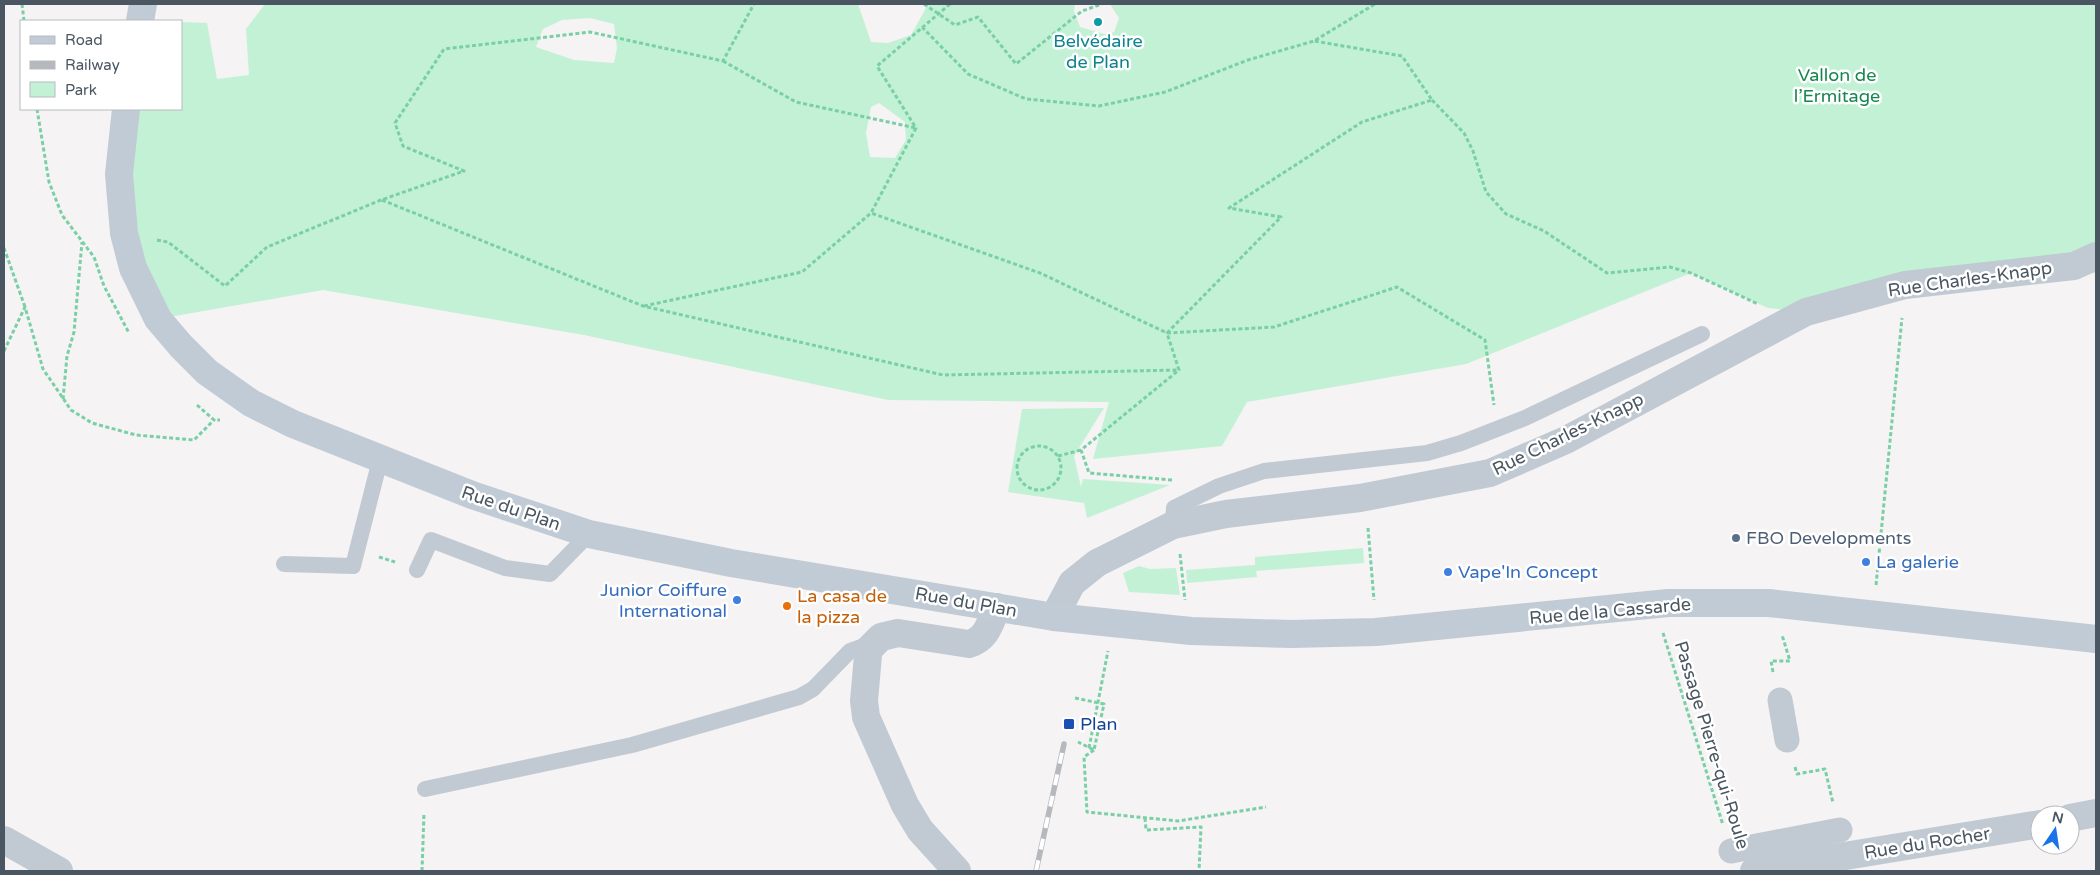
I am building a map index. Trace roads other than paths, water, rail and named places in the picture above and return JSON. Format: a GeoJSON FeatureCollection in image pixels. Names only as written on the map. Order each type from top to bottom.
{"type":"FeatureCollection","features":[{"type":"Feature","properties":{"kind":"main road"},"geometry":{"type":"LineString","coordinates":[[140,20],[143,4]]}},
{"type":"Feature","properties":{"kind":"main road","name":"Rue du Plan"},"geometry":{"type":"LineString","coordinates":[[126,110],[121,135],[119,174],[124,233],[133,268],[158,320],[180,346],[207,372],[239,396],[293,424],[380,460],[504,507],[589,534],[731,563],[1054,617],[1116,635]]}},
{"type":"Feature","properties":{"kind":"main road","name":"Rue de la Cassarde"},"geometry":{"type":"LineString","coordinates":[[1116,635],[1191,630],[1282,634],[1376,632],[1668,602],[1769,603],[2096,639]]}},
{"type":"Feature","properties":{"kind":"street","name":"Rue Charles-Knapp"},"geometry":{"type":"LineString","coordinates":[[1054,617],[1072,583],[1097,563],[1173,524],[1226,514],[1360,498],[1490,473],[1566,440],[1806,312],[1905,285],[2089,265]]}},
{"type":"Feature","properties":{"kind":"street"},"geometry":{"type":"LineString","coordinates":[[957,871],[920,830],[905,805],[866,717],[864,701],[868,655],[875,642],[890,634],[969,644],[977,642],[985,634],[997,608]]}},
{"type":"Feature","properties":{"kind":"street"},"geometry":{"type":"LineString","coordinates":[[1780,700],[1788,740]]}},
{"type":"Feature","properties":{"kind":"street"},"geometry":{"type":"LineString","coordinates":[[2080,816],[2096,813]]}},
{"type":"Feature","properties":{"kind":"street","name":"Rue du Rocher"},"geometry":{"type":"LineString","coordinates":[[1754,871],[2030,826]]}},
{"type":"Feature","properties":{"kind":"street","name":"Rue du Rocher"},"geometry":{"type":"LineString","coordinates":[[1731,851],[1840,830]]}},
{"type":"Feature","properties":{"kind":"street"},"geometry":{"type":"LineString","coordinates":[[4,840],[59,871]]}},
{"type":"Feature","properties":{"kind":"lane"},"geometry":{"type":"LineString","coordinates":[[1173,524],[1174,508],[1219,486],[1264,471],[1427,454],[1498,430],[1702,334]]}},
{"type":"Feature","properties":{"kind":"lane"},"geometry":{"type":"LineString","coordinates":[[284,564],[353,566],[380,460]]}},
{"type":"Feature","properties":{"kind":"lane"},"geometry":{"type":"LineString","coordinates":[[417,570],[431,540],[505,568],[550,574],[589,534]]}},
{"type":"Feature","properties":{"kind":"lane"},"geometry":{"type":"LineString","coordinates":[[425,789],[632,744],[799,697],[813,689],[850,650],[875,642]]}},
{"type":"Feature","properties":{"kind":"railway"},"geometry":{"type":"LineString","coordinates":[[1036,871],[1064,744]]}},
{"type":"Feature","properties":{"kind":"place","name":"Belvédaire de Plan"},"geometry":{"type":"Point","coordinates":[1098,22]}},
{"type":"Feature","properties":{"kind":"place","name":"FBO Developments"},"geometry":{"type":"Point","coordinates":[1736,538]}},
{"type":"Feature","properties":{"kind":"place","name":"La galerie"},"geometry":{"type":"Point","coordinates":[1866,562]}},
{"type":"Feature","properties":{"kind":"place","name":"Vape'In Concept"},"geometry":{"type":"Point","coordinates":[1448,572]}},
{"type":"Feature","properties":{"kind":"place","name":"Junior Coiffure International"},"geometry":{"type":"Point","coordinates":[737,600]}},
{"type":"Feature","properties":{"kind":"place","name":"La casa de la pizza"},"geometry":{"type":"Point","coordinates":[787,606]}},
{"type":"Feature","properties":{"kind":"place","name":"Plan"},"geometry":{"type":"Point","coordinates":[1069,724]}},
{"type":"Feature","properties":{"kind":"park label","name":"Vallon de l’Ermitage"},"geometry":{"type":"Point","coordinates":[1837,85]}}]}
